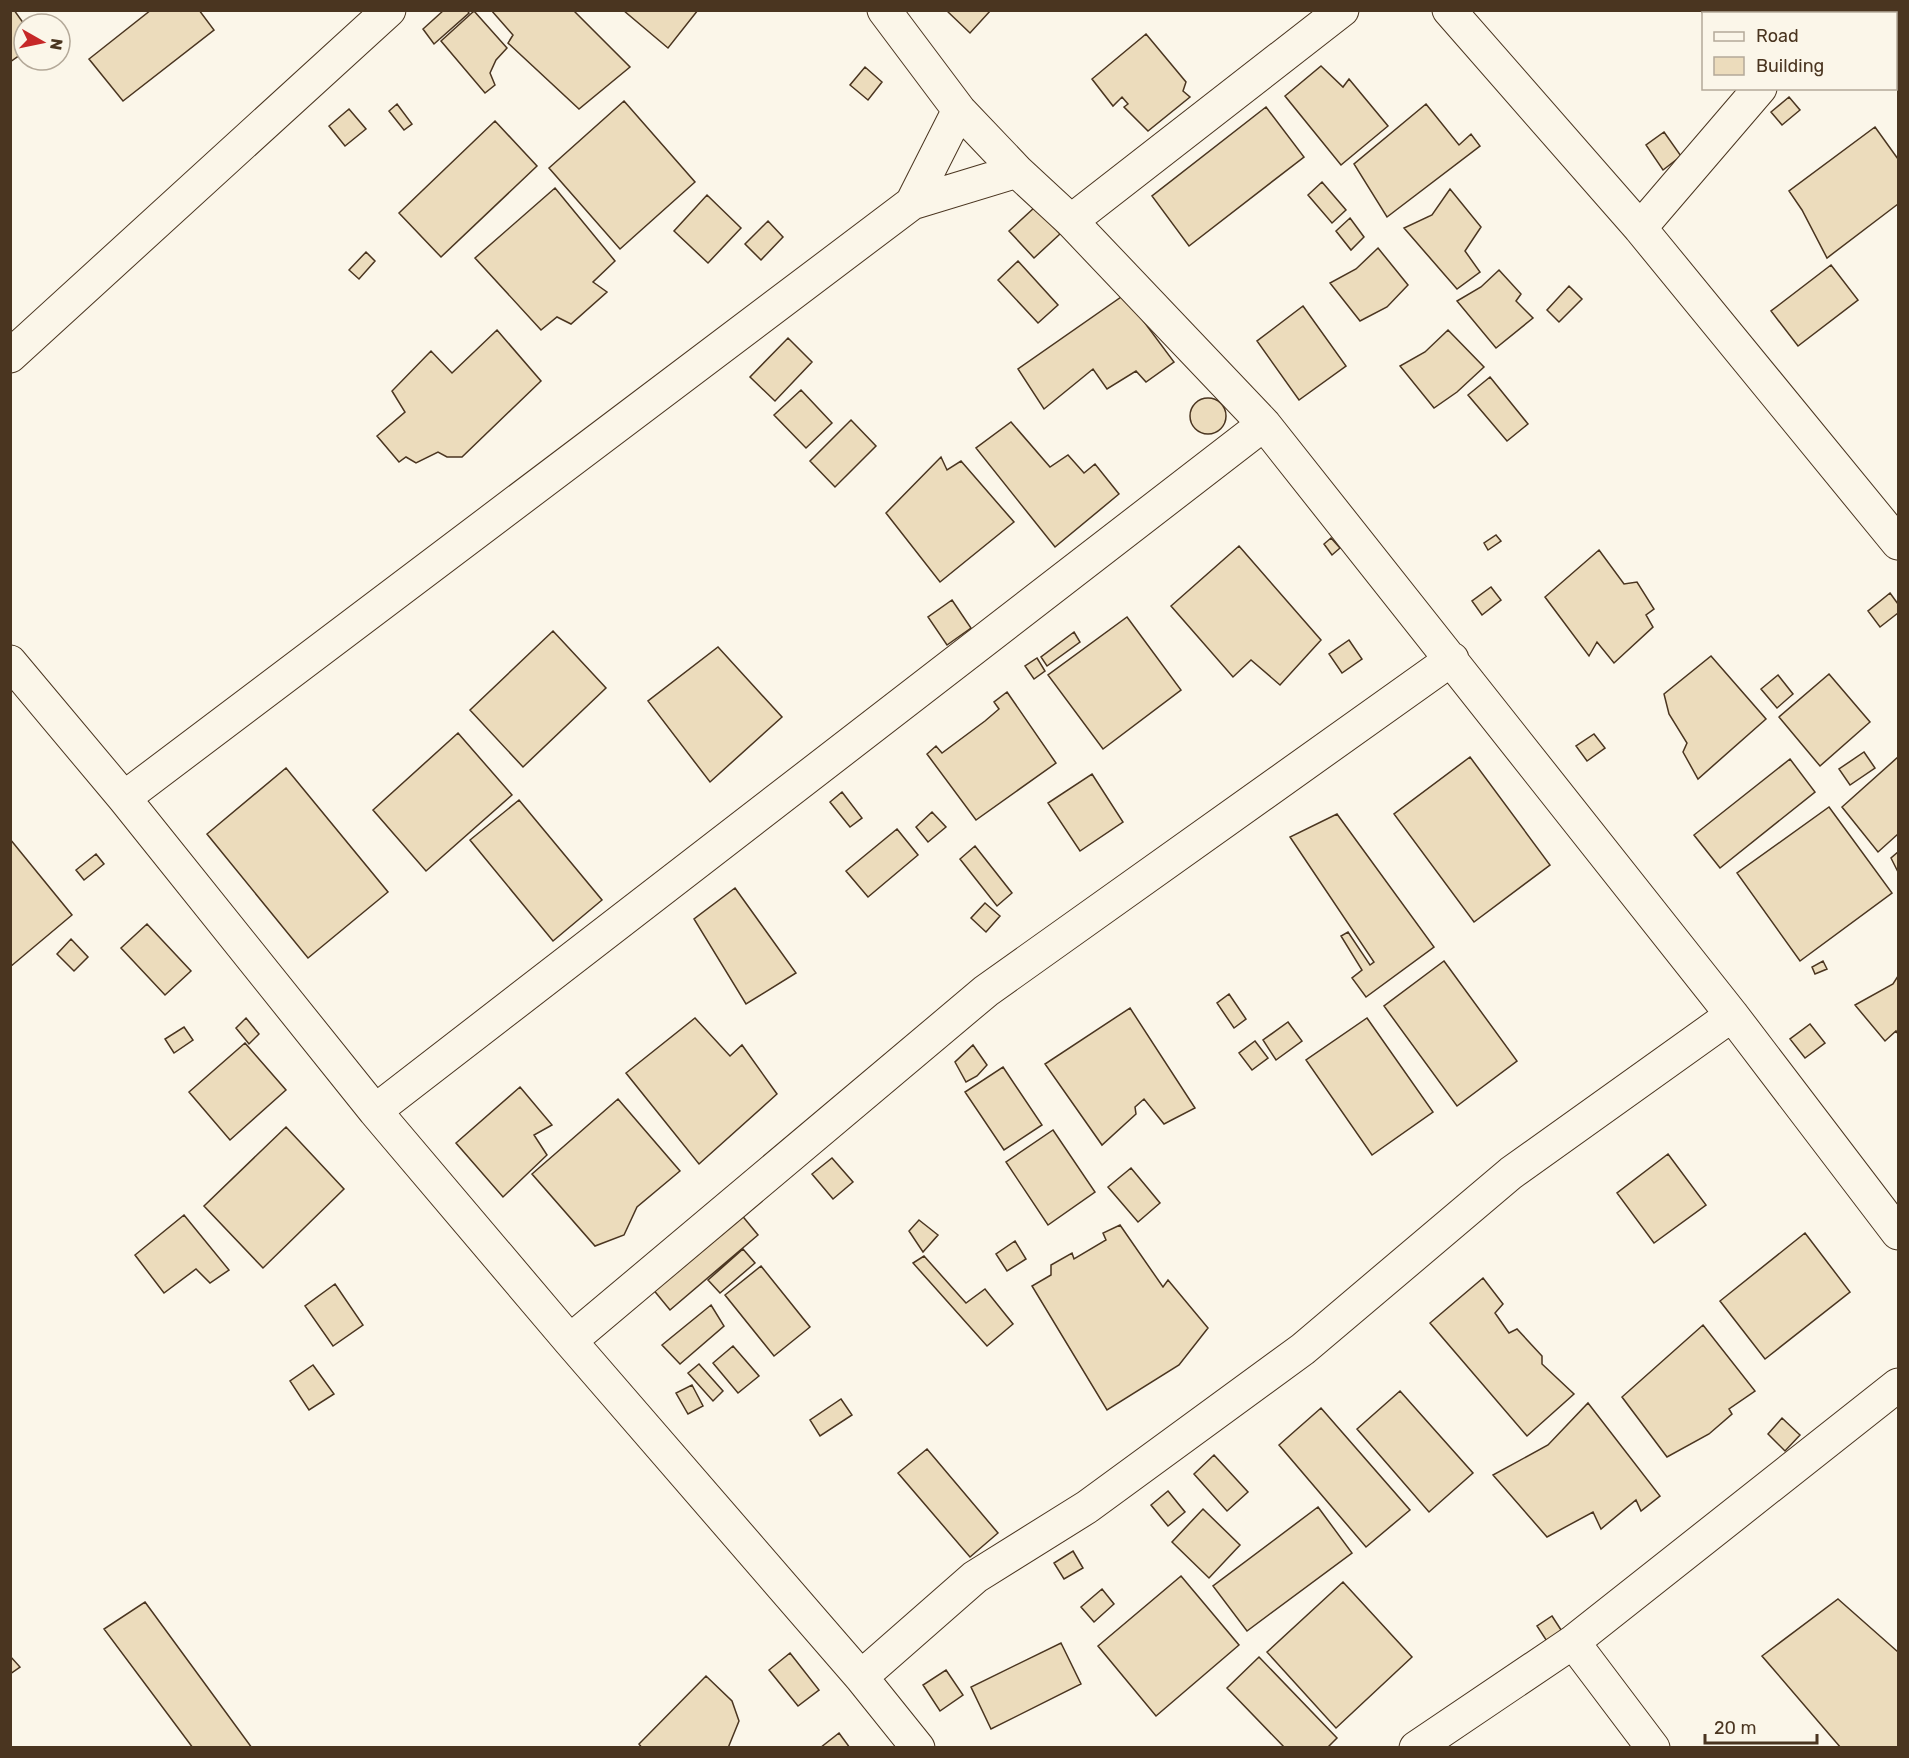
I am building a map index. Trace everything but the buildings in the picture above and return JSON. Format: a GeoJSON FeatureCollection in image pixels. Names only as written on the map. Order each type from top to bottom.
{"type":"FeatureCollection","features":[{"type":"Feature","properties":{"kind":"street"},"geometry":{"type":"LineString","coordinates":[[10,356],[389,10]]}},
{"type":"Feature","properties":{"kind":"street"},"geometry":{"type":"LineString","coordinates":[[884,10],[959,110],[1017,171],[1071,221],[1264,424],[1452,658],[1732,1015],[1899,1233]]}},
{"type":"Feature","properties":{"kind":"street"},"geometry":{"type":"LineString","coordinates":[[1071,221],[1342,10]]}},
{"type":"Feature","properties":{"kind":"street"},"geometry":{"type":"LineString","coordinates":[[1449,10],[1892,521]]}},
{"type":"Feature","properties":{"kind":"street"},"geometry":{"type":"LineString","coordinates":[[1640,228],[1758,90]]}},
{"type":"Feature","properties":{"kind":"street"},"geometry":{"type":"LineString","coordinates":[[912,203],[959,110]]}},
{"type":"Feature","properties":{"kind":"street"},"geometry":{"type":"LineString","coordinates":[[124,798],[912,203],[1017,171]]}},
{"type":"Feature","properties":{"kind":"street"},"geometry":{"type":"LineString","coordinates":[[375,1111],[1264,424]]}},
{"type":"Feature","properties":{"kind":"street"},"geometry":{"type":"LineString","coordinates":[[570,1341],[986,991],[1452,658]]}},
{"type":"Feature","properties":{"kind":"street"},"geometry":{"type":"LineString","coordinates":[[10,662],[124,798],[375,1111],[570,1341],[861,1677],[918,1748]]}},
{"type":"Feature","properties":{"kind":"street"},"geometry":{"type":"LineString","coordinates":[[861,1677],[975,1577],[1087,1507],[1303,1349],[1511,1173],[1732,1015]]}},
{"type":"Feature","properties":{"kind":"street"},"geometry":{"type":"LineString","coordinates":[[1416,1748],[1573,1642],[1899,1385]]}},
{"type":"Feature","properties":{"kind":"street"},"geometry":{"type":"LineString","coordinates":[[1573,1642],[1653,1748]]}}]}
